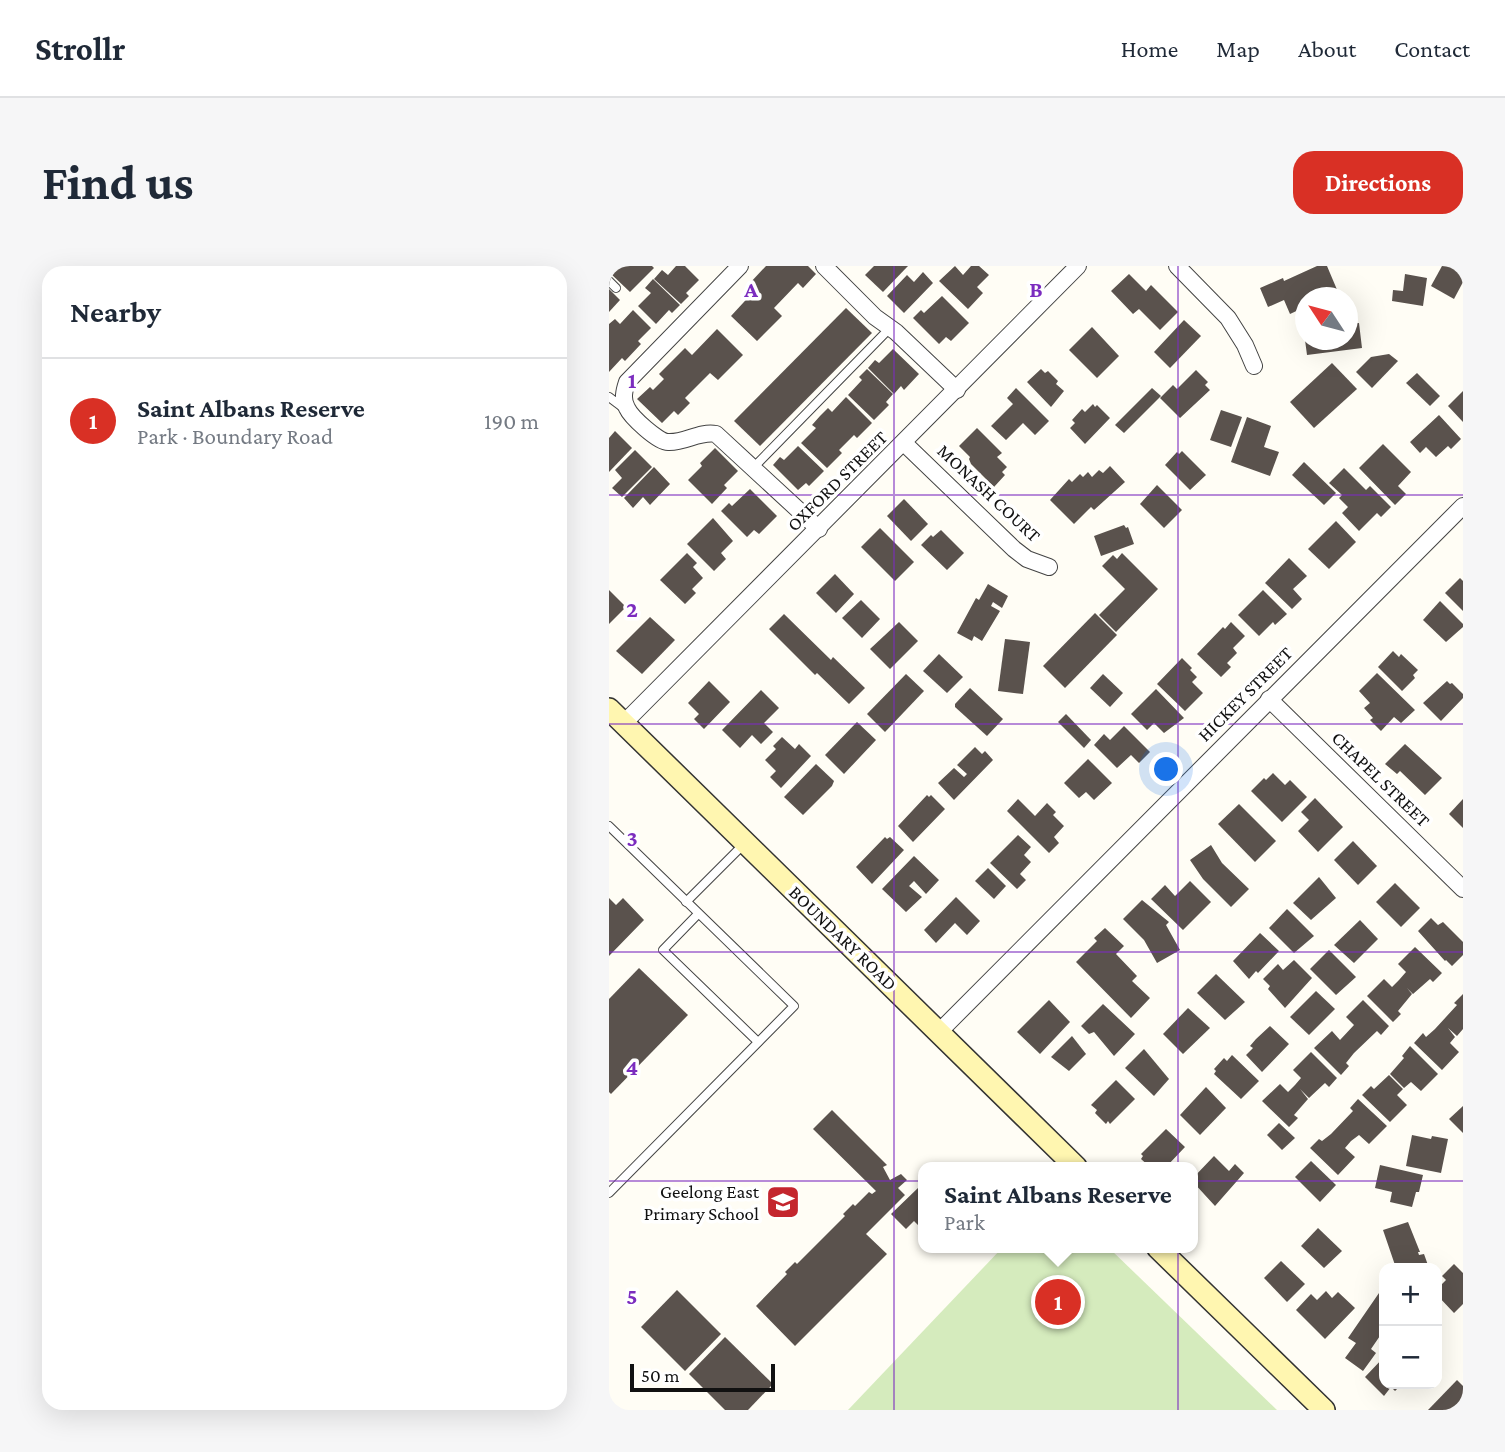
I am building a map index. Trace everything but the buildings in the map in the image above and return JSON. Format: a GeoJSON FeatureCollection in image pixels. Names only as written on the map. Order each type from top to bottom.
{"type":"FeatureCollection","features":[{"type":"Feature","properties":{"kind":"main road","name":"BOUNDARY ROAD"},"geometry":{"type":"LineString","coordinates":[[616,717],[1071,1162]]}},
{"type":"Feature","properties":{"kind":"main road"},"geometry":{"type":"LineString","coordinates":[[1163,1253],[1324,1410]]}},
{"type":"Feature","properties":{"kind":"street"},"geometry":{"type":"LineString","coordinates":[[740,266],[627,382],[623,395],[627,410],[659,440],[669,443],[702,433],[716,434],[819,529]]}},
{"type":"Feature","properties":{"kind":"street"},"geometry":{"type":"LineString","coordinates":[[824,266],[957,390]]}},
{"type":"Feature","properties":{"kind":"street","name":"OXFORD STREET"},"geometry":{"type":"LineString","coordinates":[[616,717],[819,529],[1078,266]]}},
{"type":"Feature","properties":{"kind":"street"},"geometry":{"type":"LineString","coordinates":[[1177,266],[1228,318],[1254,366]]}},
{"type":"Feature","properties":{"kind":"street","name":"MONASH COURT"},"geometry":{"type":"LineString","coordinates":[[904,443],[1014,550],[1027,559],[1049,567]]}},
{"type":"Feature","properties":{"kind":"street","name":"HICKEY STREET"},"geometry":{"type":"LineString","coordinates":[[939,1032],[1463,506]]}},
{"type":"Feature","properties":{"kind":"street","name":"CHAPEL STREET"},"geometry":{"type":"LineString","coordinates":[[1269,699],[1461,884]]}},
{"type":"Feature","properties":{"kind":"lane"},"geometry":{"type":"LineString","coordinates":[[754,467],[889,328]]}},
{"type":"Feature","properties":{"kind":"lane"},"geometry":{"type":"LineString","coordinates":[[609,397],[627,410]]}},
{"type":"Feature","properties":{"kind":"lane"},"geometry":{"type":"LineString","coordinates":[[609,826],[794,1006],[609,1193]]}},
{"type":"Feature","properties":{"kind":"lane"},"geometry":{"type":"LineString","coordinates":[[686,902],[745,843]]}},
{"type":"Feature","properties":{"kind":"lane"},"geometry":{"type":"LineString","coordinates":[[698,914],[663,950],[758,1042]]}},
{"type":"Feature","properties":{"kind":"green space"},"geometry":{"type":"Polygon","coordinates":[[[997,1253],[1114,1253],[1277,1410],[848,1410],[997,1253]]]}},
{"type":"Feature","properties":{"kind":"place","name":"Geelong East Primary School"},"geometry":{"type":"Point","coordinates":[783,1202]}},
{"type":"Feature","properties":{"kind":"place","name":"Saint Albans Reserve"},"geometry":{"type":"Point","coordinates":[1058,1302]}}]}
